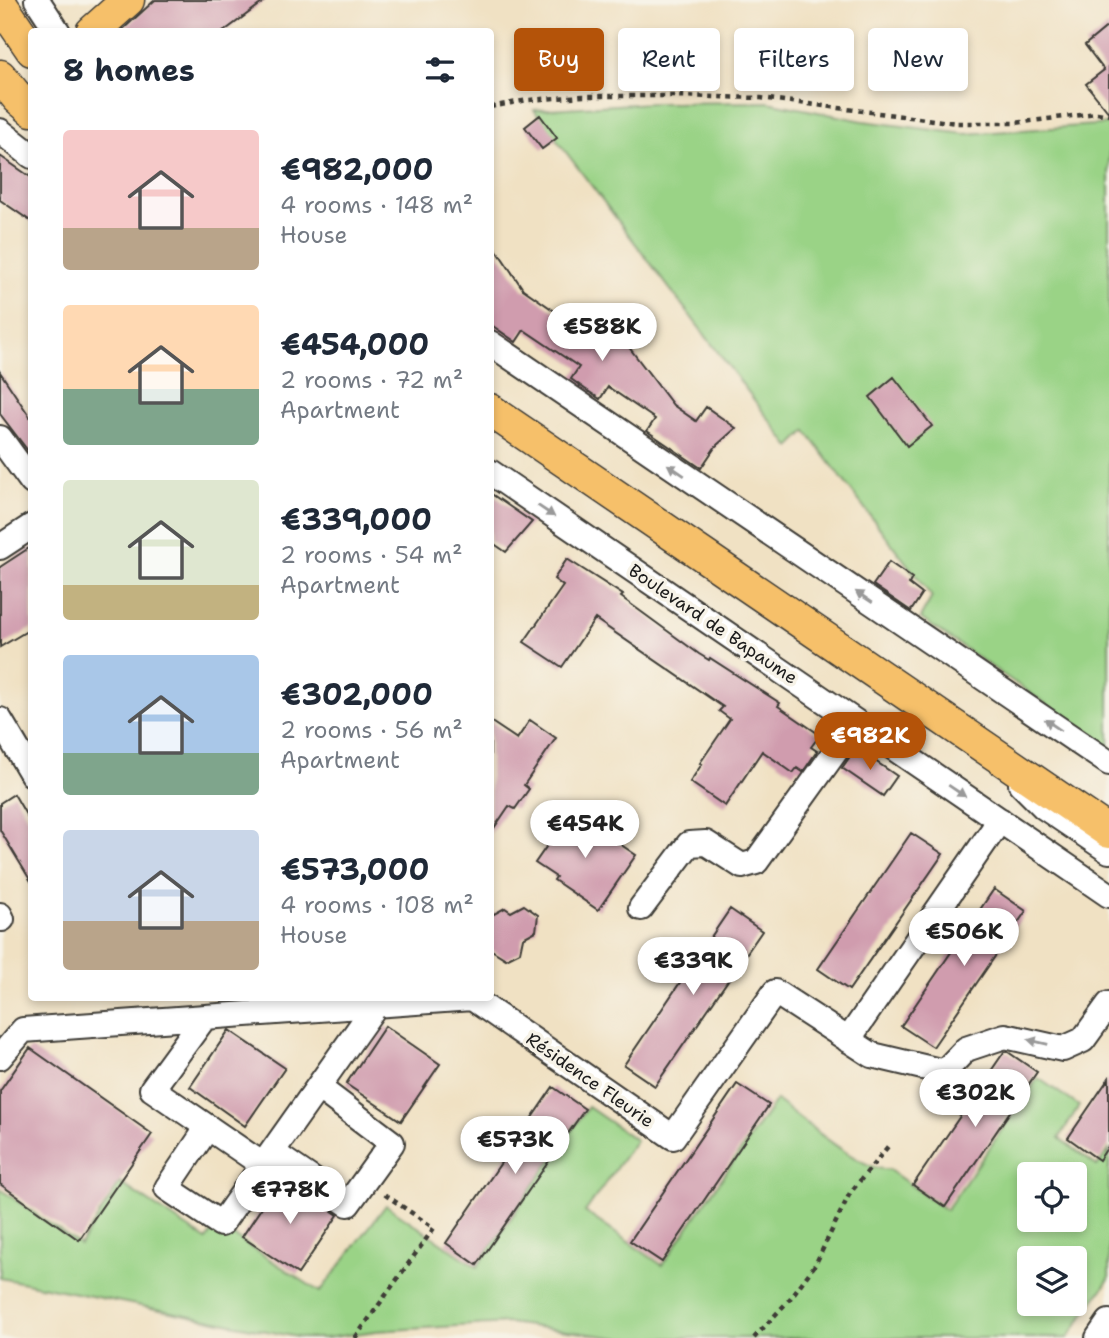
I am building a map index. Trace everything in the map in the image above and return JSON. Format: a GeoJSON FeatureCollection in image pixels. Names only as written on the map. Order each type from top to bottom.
{"type":"FeatureCollection","features":[{"type":"Feature","properties":{"kind":"main road"},"geometry":{"type":"LineString","coordinates":[[96,28],[128,0]]}},
{"type":"Feature","properties":{"kind":"main road"},"geometry":{"type":"LineString","coordinates":[[0,3],[28,44]]}},
{"type":"Feature","properties":{"kind":"main road"},"geometry":{"type":"LineString","coordinates":[[0,39],[13,58],[28,64]]}},
{"type":"Feature","properties":{"kind":"main road"},"geometry":{"type":"LineString","coordinates":[[494,413],[1109,832]]}},
{"type":"Feature","properties":{"kind":"street"},"geometry":{"type":"LineString","coordinates":[[37,0],[55,28]]}},
{"type":"Feature","properties":{"kind":"street"},"geometry":{"type":"LineString","coordinates":[[0,131],[28,153]]}},
{"type":"Feature","properties":{"kind":"street"},"geometry":{"type":"LineString","coordinates":[[494,346],[1109,764]]}},
{"type":"Feature","properties":{"kind":"street"},"geometry":{"type":"LineString","coordinates":[[0,438],[28,476]]}},
{"type":"Feature","properties":{"kind":"street","name":"Boulevard de Bapaume"},"geometry":{"type":"LineString","coordinates":[[494,475],[1109,895]]}},
{"type":"Feature","properties":{"kind":"street"},"geometry":{"type":"LineString","coordinates":[[0,547],[28,529]]}},
{"type":"Feature","properties":{"kind":"street"},"geometry":{"type":"LineString","coordinates":[[0,720],[28,767]]}},
{"type":"Feature","properties":{"kind":"street"},"geometry":{"type":"LineString","coordinates":[[641,908],[689,844],[706,843],[742,866],[756,862],[845,738],[854,721]]}},
{"type":"Feature","properties":{"kind":"street"},"geometry":{"type":"LineString","coordinates":[[986,749],[1044,807],[1109,851]]}},
{"type":"Feature","properties":{"kind":"street"},"geometry":{"type":"LineString","coordinates":[[848,1040],[1000,820]]}},
{"type":"Feature","properties":{"kind":"street","name":"Résidence Fleurie"},"geometry":{"type":"LineString","coordinates":[[475,1001],[673,1137],[775,992],[872,1055],[944,1072],[966,1049],[1005,1036],[1063,1049],[1083,1040],[1109,1004]]}},
{"type":"Feature","properties":{"kind":"street","name":"Résidence Fleurie"},"geometry":{"type":"LineString","coordinates":[[0,1057],[23,1030],[440,1001]]}},
{"type":"Feature","properties":{"kind":"street"},"geometry":{"type":"LineString","coordinates":[[208,1127],[167,1188],[221,1224],[376,1005]]}},
{"type":"Feature","properties":{"kind":"street"},"geometry":{"type":"LineString","coordinates":[[204,1018],[152,1088],[208,1127],[348,1204],[392,1143],[318,1087]]}},
{"type":"Feature","properties":{"kind":"street"},"geometry":{"type":"LineString","coordinates":[[1098,1338],[1109,1322]]}},
{"type":"Feature","properties":{"kind":"path"},"geometry":{"type":"LineString","coordinates":[[494,106],[573,96],[660,96],[761,98],[957,123],[1015,123],[1097,113],[1109,115]]}},
{"type":"Feature","properties":{"kind":"path"},"geometry":{"type":"LineString","coordinates":[[754,1338],[789,1300],[815,1265],[850,1193],[890,1144]]}},
{"type":"Feature","properties":{"kind":"path"},"geometry":{"type":"LineString","coordinates":[[355,1338],[434,1228],[366,1182]]}},
{"type":"Feature","properties":{"kind":"green space"},"geometry":{"type":"Polygon","coordinates":[[[768,102],[863,121],[965,134],[1109,124],[1109,747],[920,618],[932,597],[806,431],[790,447],[534,110],[649,103],[768,102]]]}},
{"type":"Feature","properties":{"kind":"green space"},"geometry":{"type":"Polygon","coordinates":[[[1038,1078],[1079,1106],[1059,1138],[1097,1166],[1109,1150],[1109,1279],[1087,1311],[1087,1246],[1017,1246],[1017,1316],[1083,1316],[1068,1338],[619,1338],[508,1323],[302,1338],[0,1278],[0,1189],[80,1245],[120,1183],[206,1240],[217,1225],[320,1292],[386,1205],[477,1267],[588,1107],[636,1140],[585,1212],[662,1265],[776,1100],[847,1153],[877,1168],[888,1169],[946,1210],[1038,1078]]]}},
{"type":"Feature","properties":{"kind":"building"},"geometry":{"type":"Polygon","coordinates":[[[155,0],[266,0],[228,28],[124,28],[155,0]]]}},
{"type":"Feature","properties":{"kind":"building"},"geometry":{"type":"Polygon","coordinates":[[[1109,25],[1109,113],[1086,84],[1104,70],[1085,45],[1109,25]]]}},
{"type":"Feature","properties":{"kind":"building"},"geometry":{"type":"Polygon","coordinates":[[[540,115],[557,138],[542,149],[525,127],[540,115]]]}},
{"type":"Feature","properties":{"kind":"building"},"geometry":{"type":"Polygon","coordinates":[[[0,156],[28,175],[28,219],[0,200],[0,156]]]}},
{"type":"Feature","properties":{"kind":"building"},"geometry":{"type":"Polygon","coordinates":[[[494,246],[523,289],[569,321],[573,315],[593,328],[600,316],[610,323],[620,315],[634,335],[625,342],[673,405],[696,421],[706,407],[736,428],[716,446],[701,468],[647,431],[655,419],[608,387],[600,399],[571,379],[579,367],[524,330],[516,342],[494,327],[494,246]]]}},
{"type":"Feature","properties":{"kind":"building"},"geometry":{"type":"Polygon","coordinates":[[[0,372],[28,414],[28,451],[0,414],[0,372]]]}},
{"type":"Feature","properties":{"kind":"building"},"geometry":{"type":"Polygon","coordinates":[[[894,377],[932,426],[907,446],[870,397],[894,377]]]}},
{"type":"Feature","properties":{"kind":"building"},"geometry":{"type":"Polygon","coordinates":[[[494,496],[532,522],[506,552],[494,544],[494,496]]]}},
{"type":"Feature","properties":{"kind":"building"},"geometry":{"type":"Polygon","coordinates":[[[28,549],[28,630],[0,647],[0,567],[28,549]]]}},
{"type":"Feature","properties":{"kind":"building"},"geometry":{"type":"Polygon","coordinates":[[[567,559],[623,595],[621,597],[699,654],[709,660],[710,658],[780,703],[778,706],[820,735],[811,747],[817,751],[803,772],[797,768],[793,773],[762,751],[725,806],[690,782],[730,719],[719,711],[723,707],[595,619],[562,667],[524,642],[563,586],[554,579],[567,559]]]}},
{"type":"Feature","properties":{"kind":"building"},"geometry":{"type":"Polygon","coordinates":[[[889,562],[912,578],[909,584],[922,594],[911,611],[873,585],[889,562]]]}},
{"type":"Feature","properties":{"kind":"building"},"geometry":{"type":"Polygon","coordinates":[[[530,720],[556,738],[524,785],[529,789],[515,809],[509,806],[494,828],[494,724],[517,739],[530,720]]]}},
{"type":"Feature","properties":{"kind":"building"},"geometry":{"type":"Polygon","coordinates":[[[856,748],[897,776],[883,796],[842,768],[856,748]]]}},
{"type":"Feature","properties":{"kind":"building"},"geometry":{"type":"Polygon","coordinates":[[[14,794],[28,818],[28,876],[0,830],[0,803],[14,794]]]}},
{"type":"Feature","properties":{"kind":"building"},"geometry":{"type":"Polygon","coordinates":[[[571,811],[636,855],[598,910],[554,880],[556,877],[535,863],[571,811]]]}},
{"type":"Feature","properties":{"kind":"building"},"geometry":{"type":"Polygon","coordinates":[[[911,833],[943,854],[849,990],[818,969],[911,833]]]}},
{"type":"Feature","properties":{"kind":"building"},"geometry":{"type":"Polygon","coordinates":[[[994,889],[1026,911],[933,1047],[901,1026],[994,889]]]}},
{"type":"Feature","properties":{"kind":"building"},"geometry":{"type":"Polygon","coordinates":[[[524,905],[538,915],[536,931],[523,938],[520,952],[506,959],[494,952],[494,914],[505,908],[511,912],[524,905]]]}},
{"type":"Feature","properties":{"kind":"building"},"geometry":{"type":"Polygon","coordinates":[[[730,909],[762,931],[655,1086],[624,1065],[730,909]]]}},
{"type":"Feature","properties":{"kind":"building"},"geometry":{"type":"Polygon","coordinates":[[[385,1026],[440,1064],[401,1121],[346,1084],[385,1026]]]}},
{"type":"Feature","properties":{"kind":"building"},"geometry":{"type":"Polygon","coordinates":[[[229,1030],[285,1068],[245,1126],[190,1087],[229,1030]]]}},
{"type":"Feature","properties":{"kind":"building"},"geometry":{"type":"Polygon","coordinates":[[[30,1048],[152,1134],[79,1240],[0,1184],[0,1091],[30,1048]]]}},
{"type":"Feature","properties":{"kind":"building"},"geometry":{"type":"Polygon","coordinates":[[[1004,1052],[1037,1072],[945,1207],[913,1185],[1004,1052]]]}},
{"type":"Feature","properties":{"kind":"building"},"geometry":{"type":"Polygon","coordinates":[[[1109,1078],[1109,1145],[1099,1160],[1068,1138],[1109,1078]]]}},
{"type":"Feature","properties":{"kind":"building"},"geometry":{"type":"Polygon","coordinates":[[[737,1084],[769,1105],[662,1262],[630,1241],[737,1084]]]}},
{"type":"Feature","properties":{"kind":"building"},"geometry":{"type":"Polygon","coordinates":[[[553,1087],[585,1109],[477,1265],[446,1243],[553,1087]]]}},
{"type":"Feature","properties":{"kind":"building"},"geometry":{"type":"Polygon","coordinates":[[[282,1177],[338,1215],[298,1274],[242,1237],[282,1177]]]}}]}
